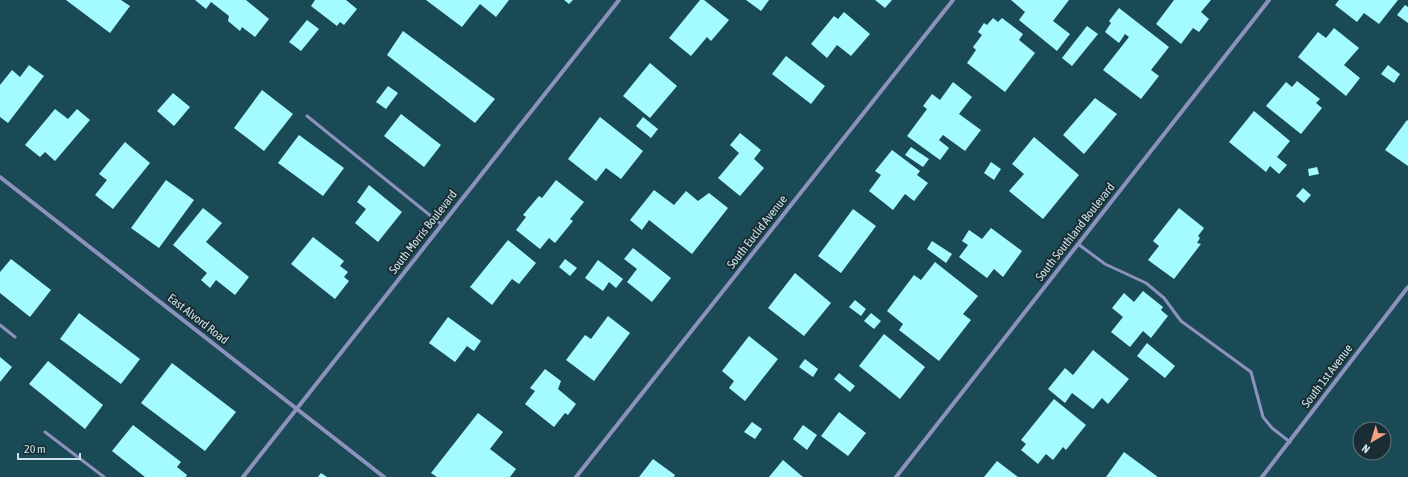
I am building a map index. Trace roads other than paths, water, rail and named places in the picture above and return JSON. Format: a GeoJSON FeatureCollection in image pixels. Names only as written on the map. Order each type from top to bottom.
{"type":"FeatureCollection","features":[{"type":"Feature","properties":{"kind":"street","name":"South Morris Boulevard"},"geometry":{"type":"LineString","coordinates":[[243,477],[619,0]]}},
{"type":"Feature","properties":{"kind":"street","name":"South Euclid Avenue"},"geometry":{"type":"LineString","coordinates":[[576,477],[953,0]]}},
{"type":"Feature","properties":{"kind":"street","name":"South Southland Boulevard"},"geometry":{"type":"LineString","coordinates":[[896,477],[1269,0]]}},
{"type":"Feature","properties":{"kind":"street","name":"East Alvord Road"},"geometry":{"type":"LineString","coordinates":[[0,177],[384,477]]}},
{"type":"Feature","properties":{"kind":"street","name":"South 1st Avenue"},"geometry":{"type":"LineString","coordinates":[[1262,477],[1408,287]]}},
{"type":"Feature","properties":{"kind":"lane"},"geometry":{"type":"LineString","coordinates":[[307,116],[442,225]]}},
{"type":"Feature","properties":{"kind":"lane"},"geometry":{"type":"LineString","coordinates":[[1078,244],[1105,264],[1146,283],[1164,298],[1181,321],[1251,372],[1263,417],[1272,428],[1290,442]]}},
{"type":"Feature","properties":{"kind":"lane"},"geometry":{"type":"LineString","coordinates":[[0,325],[16,337]]}},
{"type":"Feature","properties":{"kind":"lane"},"geometry":{"type":"LineString","coordinates":[[45,432],[104,477]]}}]}
